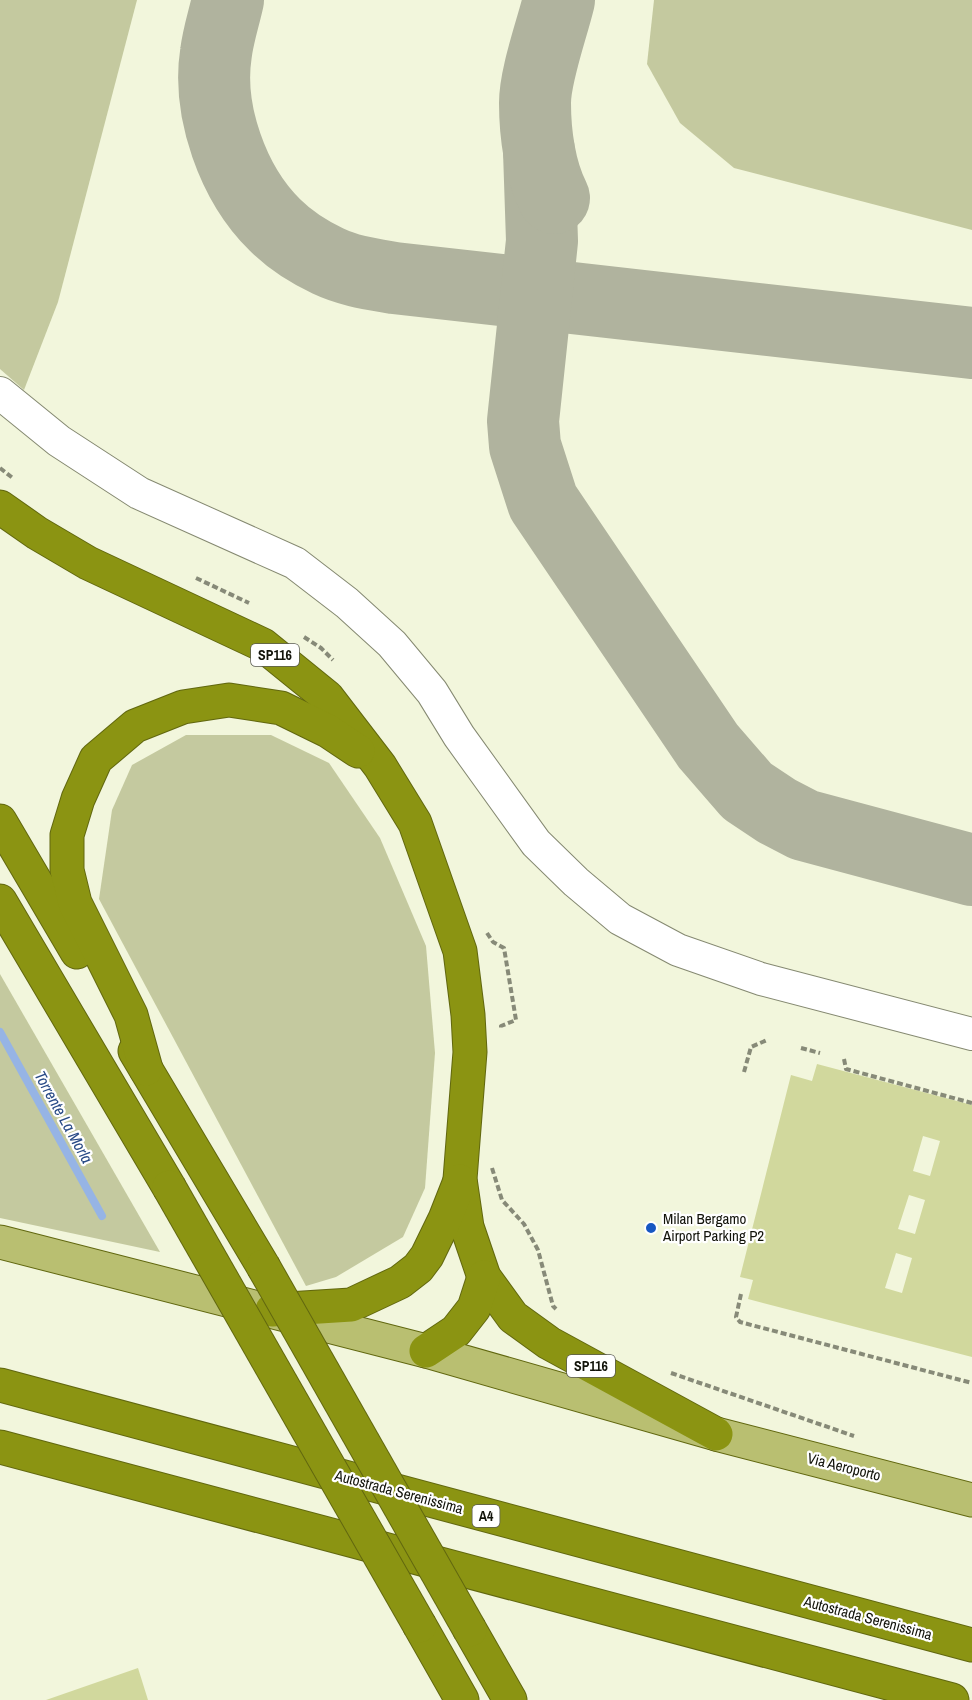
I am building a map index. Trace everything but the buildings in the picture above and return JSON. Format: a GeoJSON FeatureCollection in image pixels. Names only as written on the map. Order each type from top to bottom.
{"type":"FeatureCollection","features":[{"type":"Feature","properties":{"kind":"highway","name":"SP116"},"geometry":{"type":"LineString","coordinates":[[0,507],[37,533],[88,563],[263,645],[327,697],[380,766],[415,823],[460,951],[470,1052],[460,1179],[467,1227],[484,1277],[513,1317],[549,1343],[717,1434]]}},
{"type":"Feature","properties":{"kind":"highway"},"geometry":{"type":"LineString","coordinates":[[146,1069],[131,1015],[75,903],[67,870],[67,835],[78,799],[96,759],[135,726],[183,707],[229,700],[281,708],[328,731],[380,766]]}},
{"type":"Feature","properties":{"kind":"highway"},"geometry":{"type":"LineString","coordinates":[[0,821],[218,1188],[510,1700]]}},
{"type":"Feature","properties":{"kind":"highway"},"geometry":{"type":"LineString","coordinates":[[0,901],[169,1187],[462,1700]]}},
{"type":"Feature","properties":{"kind":"highway","name":"SP116"},"geometry":{"type":"LineString","coordinates":[[272,1310],[351,1305],[400,1282],[418,1268],[427,1256],[445,1219],[460,1179]]}},
{"type":"Feature","properties":{"kind":"highway"},"geometry":{"type":"LineString","coordinates":[[426,1351],[456,1331],[474,1308],[484,1277]]}},
{"type":"Feature","properties":{"kind":"highway","name":"Autostrada Serenissima"},"geometry":{"type":"LineString","coordinates":[[0,1385],[972,1645]]}},
{"type":"Feature","properties":{"kind":"highway"},"geometry":{"type":"LineString","coordinates":[[0,1447],[952,1700]]}},
{"type":"Feature","properties":{"kind":"main road","name":"SP116"},"geometry":{"type":"LineString","coordinates":[[0,1242],[426,1351],[717,1434]]}},
{"type":"Feature","properties":{"kind":"main road","name":"Via Aeroporto"},"geometry":{"type":"LineString","coordinates":[[717,1434],[972,1500]]}},
{"type":"Feature","properties":{"kind":"lane"},"geometry":{"type":"LineString","coordinates":[[0,393],[59,441],[139,494],[295,563],[347,603],[392,644],[432,692],[459,736],[536,843],[620,920],[678,950],[761,979],[972,1034]]}},
{"type":"Feature","properties":{"kind":"path"},"geometry":{"type":"LineString","coordinates":[[486,932],[493,942],[504,948],[516,1020],[501,1026],[501,1037]]}},
{"type":"Feature","properties":{"kind":"path"},"geometry":{"type":"LineString","coordinates":[[744,1072],[751,1047],[767,1040]]}},
{"type":"Feature","properties":{"kind":"path"},"geometry":{"type":"LineString","coordinates":[[801,1048],[820,1053]]}},
{"type":"Feature","properties":{"kind":"path"},"geometry":{"type":"LineString","coordinates":[[844,1059],[846,1069],[972,1102]]}},
{"type":"Feature","properties":{"kind":"path"},"geometry":{"type":"LineString","coordinates":[[493,1160],[492,1171],[502,1200],[524,1224],[538,1250],[553,1306],[561,1313]]}},
{"type":"Feature","properties":{"kind":"path"},"geometry":{"type":"LineString","coordinates":[[741,1294],[736,1317],[740,1322],[972,1383]]}},
{"type":"Feature","properties":{"kind":"path"},"geometry":{"type":"LineString","coordinates":[[663,1370],[861,1439]]}},
{"type":"Feature","properties":{"kind":"green space"},"geometry":{"type":"Polygon","coordinates":[[[0,0],[137,0],[58,302],[24,390],[0,369],[0,0]]]}},
{"type":"Feature","properties":{"kind":"green space"},"geometry":{"type":"Polygon","coordinates":[[[654,0],[972,0],[972,230],[734,168],[680,123],[647,64],[654,0]]]}},
{"type":"Feature","properties":{"kind":"green space"},"geometry":{"type":"Polygon","coordinates":[[[186,735],[271,735],[329,763],[380,838],[426,946],[435,1053],[425,1188],[403,1237],[336,1277],[306,1286],[99,899],[112,810],[132,765],[186,735]]]}},
{"type":"Feature","properties":{"kind":"green space"},"geometry":{"type":"Polygon","coordinates":[[[0,974],[160,1252],[0,1218],[0,974]]]}},
{"type":"Feature","properties":{"kind":"waterway","name":"Torrente La Morla"},"geometry":{"type":"LineString","coordinates":[[0,1032],[102,1216]]}},
{"type":"Feature","properties":{"kind":"taxiway"},"geometry":{"type":"LineString","coordinates":[[228,0],[217,47],[214,75],[216,99],[226,145],[247,189],[260,208],[287,236],[328,261],[352,270],[394,278],[972,343]]}},
{"type":"Feature","properties":{"kind":"taxiway"},"geometry":{"type":"LineString","coordinates":[[554,198],[539,152],[535,103],[541,66],[559,0]]}},
{"type":"Feature","properties":{"kind":"taxiway"},"geometry":{"type":"LineString","coordinates":[[539,151],[542,241],[523,421],[525,446],[543,502],[708,746],[747,791],[777,811],[804,825],[972,870]]}},
{"type":"Feature","properties":{"kind":"place","name":"Milan Bergamo Airport Parking P2"},"geometry":{"type":"Point","coordinates":[651,1228]}}]}
